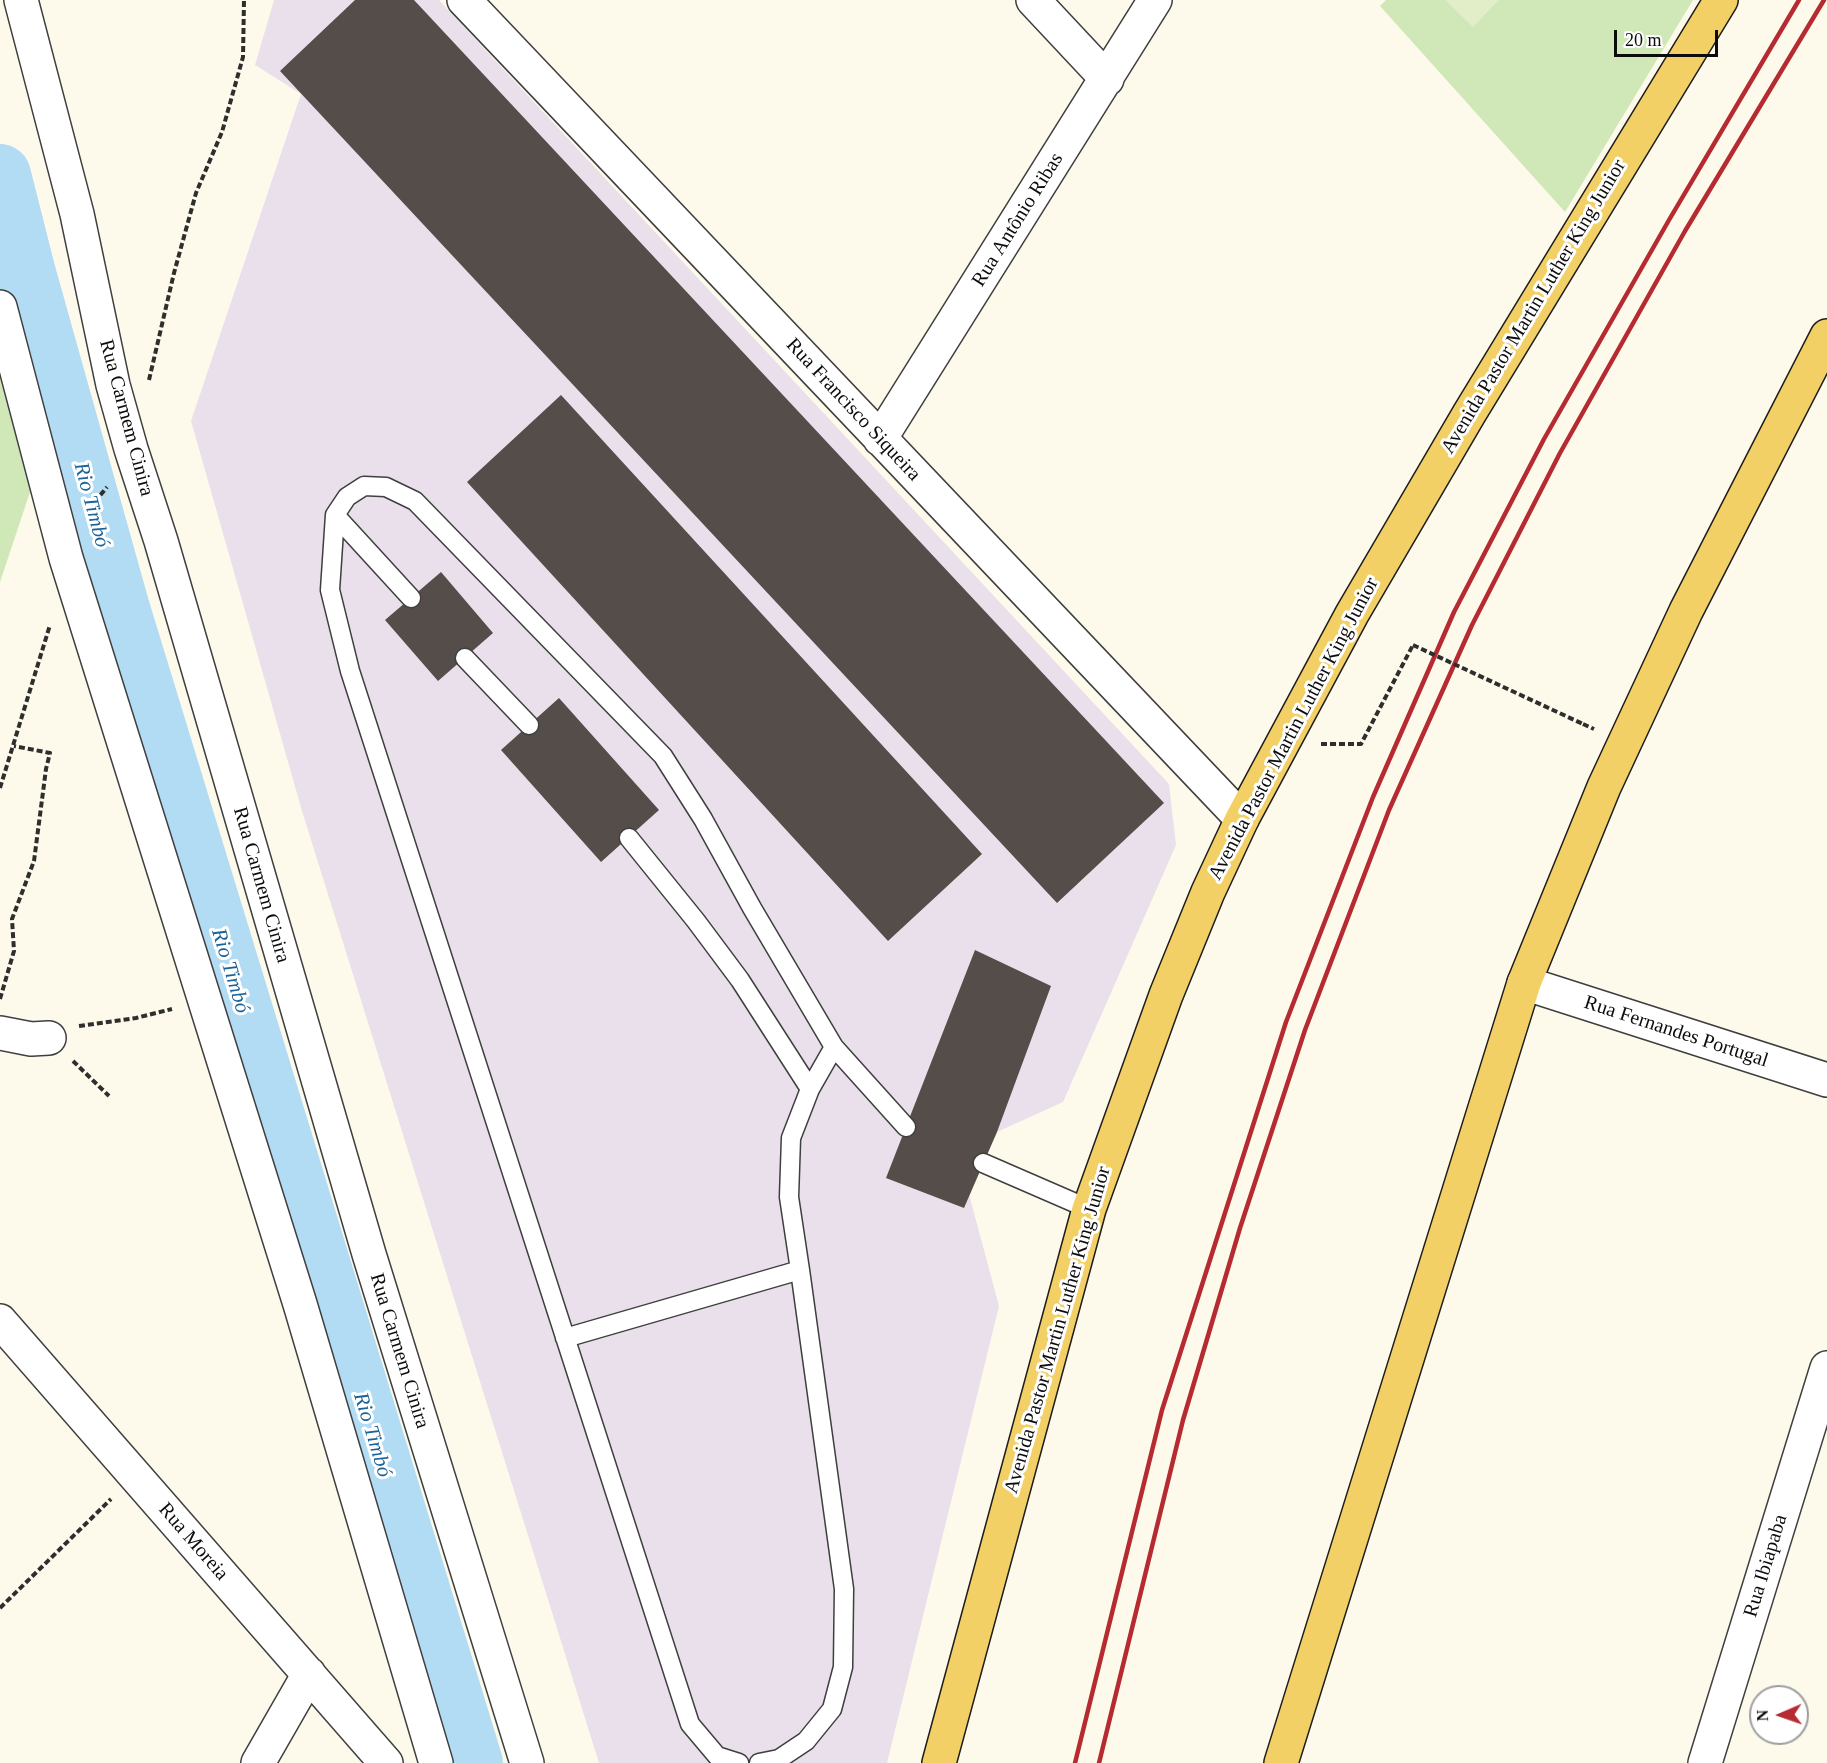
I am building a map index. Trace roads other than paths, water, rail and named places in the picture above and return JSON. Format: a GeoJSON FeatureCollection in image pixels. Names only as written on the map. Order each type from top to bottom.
{"type":"FeatureCollection","features":[{"type":"Feature","properties":{"kind":"main road","name":"Avenida Pastor Martin Luther King Junior"},"geometry":{"type":"LineString","coordinates":[[939,1763],[1089,1209],[1166,995],[1208,892],[1242,819],[1352,614],[1469,414],[1721,0]]}},
{"type":"Feature","properties":{"kind":"main road"},"geometry":{"type":"LineString","coordinates":[[1281,1763],[1524,983],[1604,787],[1686,611],[1827,336]]}},
{"type":"Feature","properties":{"kind":"street","name":"Rua Carmem Cinira"},"geometry":{"type":"LineString","coordinates":[[21,0],[77,214],[113,385],[131,449],[164,552],[369,1254],[527,1763]]}},
{"type":"Feature","properties":{"kind":"street","name":"Rua Francisco Siqueira"},"geometry":{"type":"LineString","coordinates":[[464,0],[1242,819]]}},
{"type":"Feature","properties":{"kind":"street"},"geometry":{"type":"LineString","coordinates":[[1033,0],[1107,79]]}},
{"type":"Feature","properties":{"kind":"street","name":"Rua Antônio Ribas"},"geometry":{"type":"LineString","coordinates":[[880,439],[1155,0]]}},
{"type":"Feature","properties":{"kind":"street"},"geometry":{"type":"LineString","coordinates":[[0,307],[66,558],[300,1304],[436,1763]]}},
{"type":"Feature","properties":{"kind":"street","name":"Rua Fernandes Portugal"},"geometry":{"type":"LineString","coordinates":[[1524,983],[1827,1080]]}},
{"type":"Feature","properties":{"kind":"street"},"geometry":{"type":"LineString","coordinates":[[0,1033],[32,1039],[49,1038]]}},
{"type":"Feature","properties":{"kind":"street","name":"Rua Moreia"},"geometry":{"type":"LineString","coordinates":[[0,1321],[386,1763]]}},
{"type":"Feature","properties":{"kind":"street","name":"Rua Ibiapaba"},"geometry":{"type":"LineString","coordinates":[[1705,1763],[1827,1368]]}},
{"type":"Feature","properties":{"kind":"street"},"geometry":{"type":"LineString","coordinates":[[258,1763],[309,1674]]}},
{"type":"Feature","properties":{"kind":"lane"},"geometry":{"type":"LineString","coordinates":[[739,1763],[717,1756],[690,1724],[350,671],[330,590],[335,515],[347,497],[364,486],[386,487],[415,501],[663,756],[703,819],[752,908],[834,1047],[906,1127]]}},
{"type":"Feature","properties":{"kind":"lane"},"geometry":{"type":"LineString","coordinates":[[335,515],[411,598]]}},
{"type":"Feature","properties":{"kind":"lane"},"geometry":{"type":"LineString","coordinates":[[465,658],[529,725]]}},
{"type":"Feature","properties":{"kind":"lane"},"geometry":{"type":"LineString","coordinates":[[628,838],[696,921],[740,980],[810,1089]]}},
{"type":"Feature","properties":{"kind":"lane"},"geometry":{"type":"LineString","coordinates":[[759,1763],[780,1759],[806,1741],[832,1709],[843,1667],[844,1589],[789,1197],[790,1138],[810,1089],[834,1047]]}},
{"type":"Feature","properties":{"kind":"lane"},"geometry":{"type":"LineString","coordinates":[[983,1163],[1089,1209]]}},
{"type":"Feature","properties":{"kind":"lane"},"geometry":{"type":"LineString","coordinates":[[565,1338],[800,1270]]}},
{"type":"Feature","properties":{"kind":"waterway","name":"Rio Timbó"},"geometry":{"type":"LineString","coordinates":[[0,175],[24,270],[119,609],[472,1763]]}},
{"type":"Feature","properties":{"kind":"railway"},"geometry":{"type":"LineString","coordinates":[[1075,1763],[1162,1410],[1286,1022],[1373,797],[1454,612],[1544,439],[1669,220],[1799,0]]}},
{"type":"Feature","properties":{"kind":"railway"},"geometry":{"type":"LineString","coordinates":[[1099,1763],[1183,1420],[1240,1228],[1305,1030],[1389,810],[1472,625],[1560,453],[1685,231],[1824,0]]}}]}
